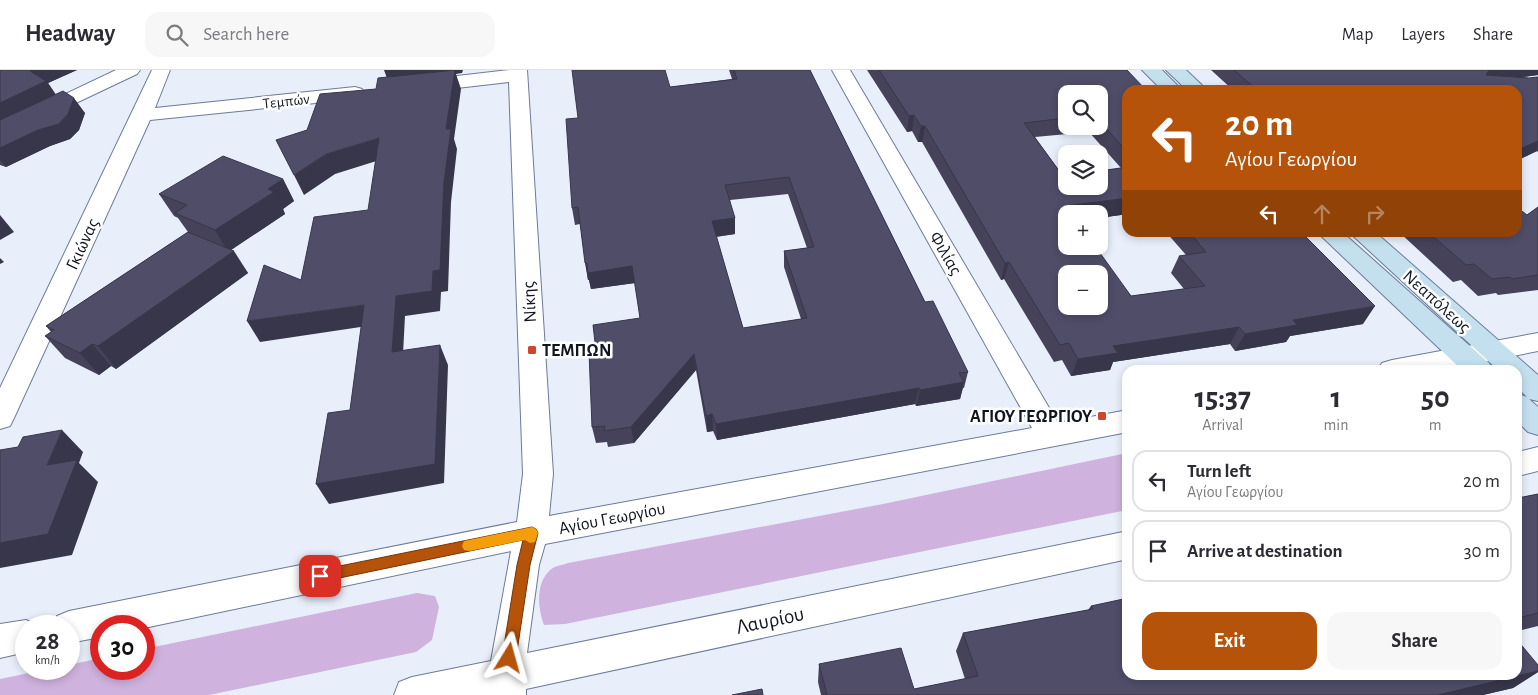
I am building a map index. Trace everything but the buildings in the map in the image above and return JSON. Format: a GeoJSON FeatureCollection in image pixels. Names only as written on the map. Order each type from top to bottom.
{"type":"FeatureCollection","features":[{"type":"Feature","properties":{"kind":"street"},"geometry":{"type":"LineString","coordinates":[[0,133],[130,70]]}},
{"type":"Feature","properties":{"kind":"street","name":"Γκιώνας"},"geometry":{"type":"LineString","coordinates":[[0,418],[142,116],[161,70]]}},
{"type":"Feature","properties":{"kind":"street","name":"Φιλίας"},"geometry":{"type":"LineString","coordinates":[[841,70],[1051,436]]}},
{"type":"Feature","properties":{"kind":"street"},"geometry":{"type":"LineString","coordinates":[[1151,70],[1168,85]]}},
{"type":"Feature","properties":{"kind":"street"},"geometry":{"type":"LineString","coordinates":[[1175,70],[1192,85]]}},
{"type":"Feature","properties":{"kind":"street"},"geometry":{"type":"LineString","coordinates":[[400,89],[518,73]]}},
{"type":"Feature","properties":{"kind":"street","name":"Νίκης"},"geometry":{"type":"LineString","coordinates":[[507,685],[523,565],[532,533],[538,474],[518,73]]}},
{"type":"Feature","properties":{"kind":"street","name":"Τεμπών"},"geometry":{"type":"LineString","coordinates":[[142,116],[370,92]]}},
{"type":"Feature","properties":{"kind":"street","name":"Νεαπόλεως"},"geometry":{"type":"LineString","coordinates":[[1334,237],[1479,359],[1498,365]]}},
{"type":"Feature","properties":{"kind":"street","name":"Νεαπόλεως"},"geometry":{"type":"LineString","coordinates":[[1365,237],[1479,359]]}},
{"type":"Feature","properties":{"kind":"street"},"geometry":{"type":"LineString","coordinates":[[1432,365],[1479,359],[1538,342]]}},
{"type":"Feature","properties":{"kind":"street","name":"Νεαπόλεως"},"geometry":{"type":"LineString","coordinates":[[1522,376],[1538,391]]}},
{"type":"Feature","properties":{"kind":"street"},"geometry":{"type":"LineString","coordinates":[[1522,409],[1538,424]]}},
{"type":"Feature","properties":{"kind":"street","name":"Αγίου Γεωργίου"},"geometry":{"type":"LineString","coordinates":[[80,625],[532,533],[1122,422]]}},
{"type":"Feature","properties":{"kind":"street"},"geometry":{"type":"LineString","coordinates":[[1522,463],[1538,459]]}},
{"type":"Feature","properties":{"kind":"street","name":"Λαυρίου"},"geometry":{"type":"LineString","coordinates":[[412,695],[507,685],[1122,546]]}},
{"type":"Feature","properties":{"kind":"street"},"geometry":{"type":"LineString","coordinates":[[0,641],[15,638]]}},
{"type":"Feature","properties":{"kind":"shaded area"},"geometry":{"type":"Polygon","coordinates":[[[1122,454],[1122,511],[565,624],[544,625],[539,604],[540,589],[545,576],[556,567],[568,563],[883,504],[1122,454]]]}},
{"type":"Feature","properties":{"kind":"shaded area"},"geometry":{"type":"Polygon","coordinates":[[[417,593],[435,596],[439,607],[432,640],[416,652],[209,695],[0,695],[0,679],[15,676],[15,680],[80,680],[80,663],[90,660],[90,680],[155,680],[155,647],[417,593]]]}},
{"type":"Feature","properties":{"kind":"slow traffic"},"geometry":{"type":"LineString","coordinates":[[469,546],[532,533],[530,538]]}},
{"type":"Feature","properties":{"kind":"place","name":"ΤΕΜΠΩΝ"},"geometry":{"type":"Point","coordinates":[532,350]}},
{"type":"Feature","properties":{"kind":"place","name":"ΑΓΙΟΥ ΓΕΩΡΓΙΟΥ"},"geometry":{"type":"Point","coordinates":[1102,416]}},
{"type":"Feature","properties":{"kind":"route"},"geometry":{"type":"LineString","coordinates":[[320,576],[532,533],[523,565],[509,658]]}}]}
